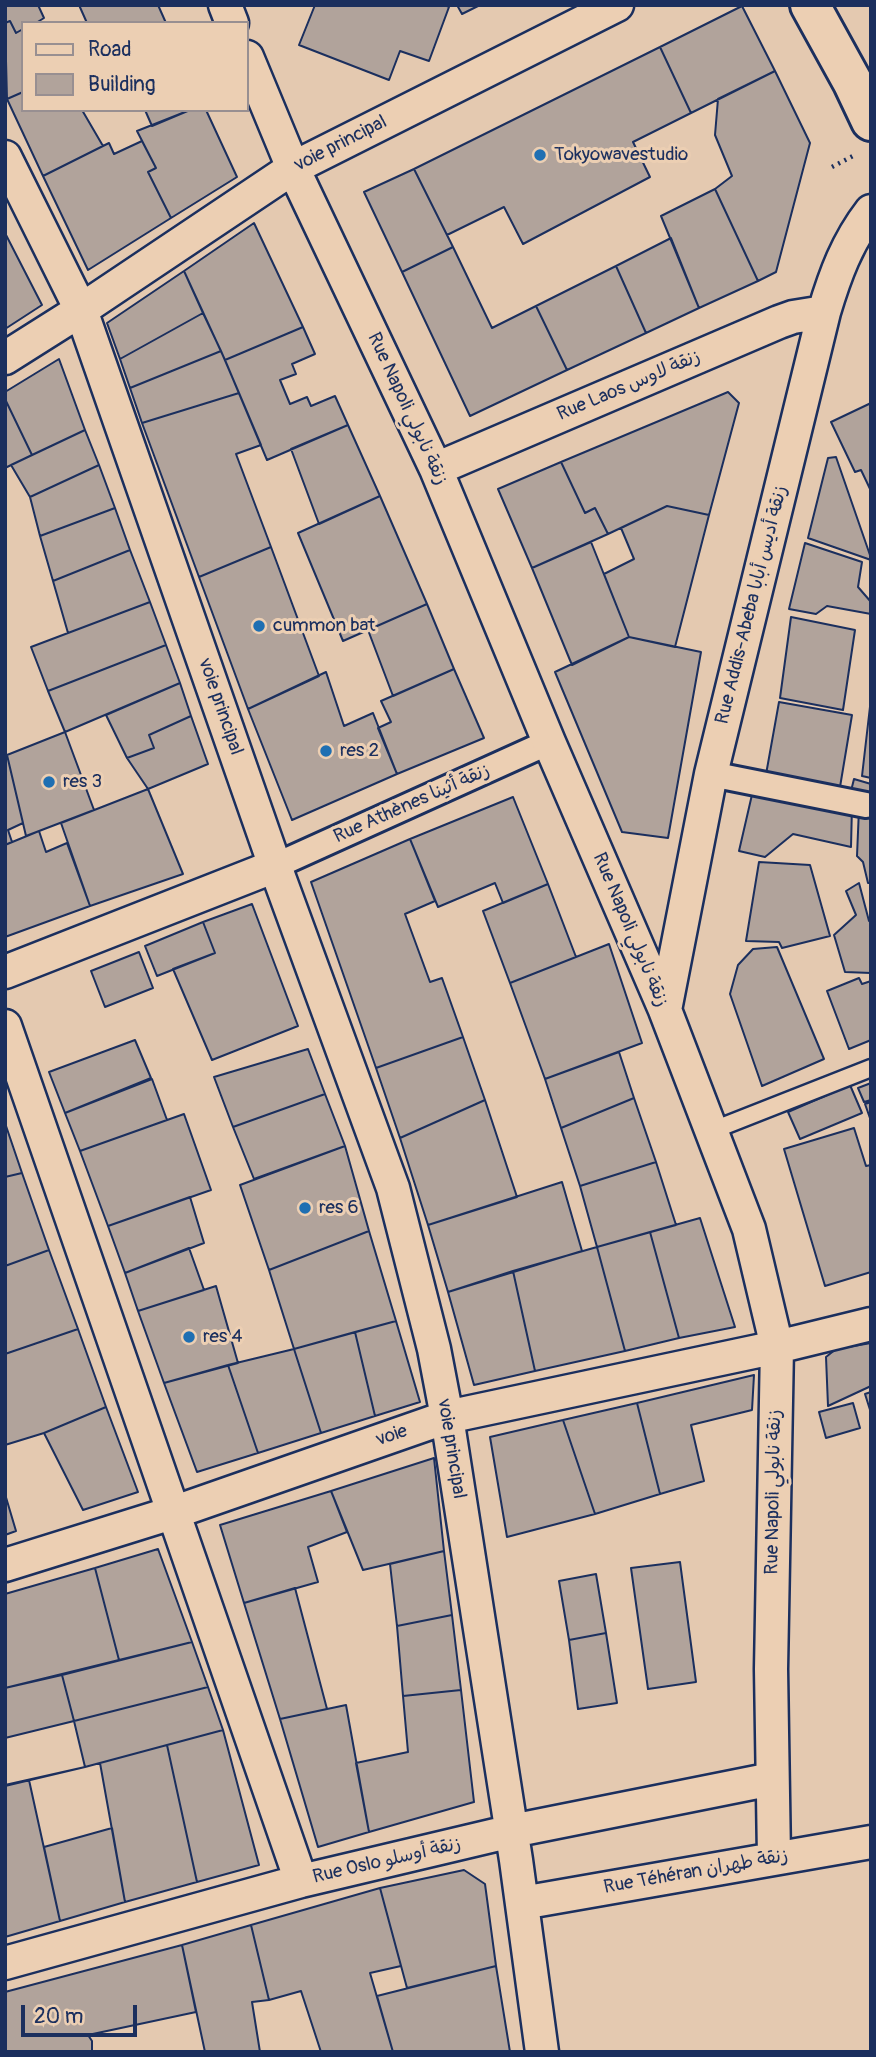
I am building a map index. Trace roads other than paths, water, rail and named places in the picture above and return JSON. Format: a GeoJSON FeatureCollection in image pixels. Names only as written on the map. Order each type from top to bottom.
{"type":"FeatureCollection","features":[{"type":"Feature","properties":{"kind":"main road"},"geometry":{"type":"LineString","coordinates":[[810,5],[871,121]]}},
{"type":"Feature","properties":{"kind":"street"},"geometry":{"type":"LineString","coordinates":[[225,5],[232,21]]}},
{"type":"Feature","properties":{"kind":"street","name":"voie principal"},"geometry":{"type":"LineString","coordinates":[[5,358],[293,168],[617,5]]}},
{"type":"Feature","properties":{"kind":"street","name":"Rue Napoli زنقة نابولي"},"geometry":{"type":"LineString","coordinates":[[248,59],[293,168],[436,469],[665,1010],[749,1229],[777,1347],[771,1670],[774,1858]]}},
{"type":"Feature","properties":{"kind":"street"},"geometry":{"type":"LineString","coordinates":[[5,157],[81,310]]}},
{"type":"Feature","properties":{"kind":"street","name":"Rue Addis-Abeba زنقة أديس أبابا"},"geometry":{"type":"LineString","coordinates":[[665,1010],[711,774],[824,312],[843,256],[857,229],[871,211]]}},
{"type":"Feature","properties":{"kind":"street","name":"voie principal"},"geometry":{"type":"LineString","coordinates":[[81,310],[275,866],[393,1188],[431,1336],[447,1417],[512,1831],[542,2052]]}},
{"type":"Feature","properties":{"kind":"street","name":"Rue Laos زنقة لاوس"},"geometry":{"type":"LineString","coordinates":[[436,469],[779,322],[824,312]]}},
{"type":"Feature","properties":{"kind":"street","name":"Rue Athènes زنقة أثينا"},"geometry":{"type":"LineString","coordinates":[[275,866],[550,742]]}},
{"type":"Feature","properties":{"kind":"street"},"geometry":{"type":"LineString","coordinates":[[711,774],[866,805]]}},
{"type":"Feature","properties":{"kind":"street"},"geometry":{"type":"LineString","coordinates":[[5,972],[275,866]]}},
{"type":"Feature","properties":{"kind":"street"},"geometry":{"type":"LineString","coordinates":[[5,1026],[301,1881]]}},
{"type":"Feature","properties":{"kind":"street","name":"voie"},"geometry":{"type":"LineString","coordinates":[[5,1565],[175,1512],[447,1417],[777,1347],[871,1324]]}},
{"type":"Feature","properties":{"kind":"street","name":"Rue Oslo زنقة أوسلو"},"geometry":{"type":"LineString","coordinates":[[5,1962],[301,1881],[512,1831],[772,1779]]}},
{"type":"Feature","properties":{"kind":"street","name":"Rue Téhéran زنقة طهران"},"geometry":{"type":"LineString","coordinates":[[522,1903],[871,1842]]}},
{"type":"Feature","properties":{"kind":"lane"},"geometry":{"type":"LineString","coordinates":[[711,1131],[871,1068]]}},
{"type":"Feature","properties":{"kind":"place","name":"Tokyowavestudio"},"geometry":{"type":"Point","coordinates":[540,155]}},
{"type":"Feature","properties":{"kind":"place","name":"cummon bat"},"geometry":{"type":"Point","coordinates":[259,626]}},
{"type":"Feature","properties":{"kind":"place","name":"res 2"},"geometry":{"type":"Point","coordinates":[326,751]}},
{"type":"Feature","properties":{"kind":"place","name":"res 3"},"geometry":{"type":"Point","coordinates":[49,782]}},
{"type":"Feature","properties":{"kind":"place","name":"res 6"},"geometry":{"type":"Point","coordinates":[305,1208]}},
{"type":"Feature","properties":{"kind":"place","name":"res 4"},"geometry":{"type":"Point","coordinates":[189,1337]}}]}
